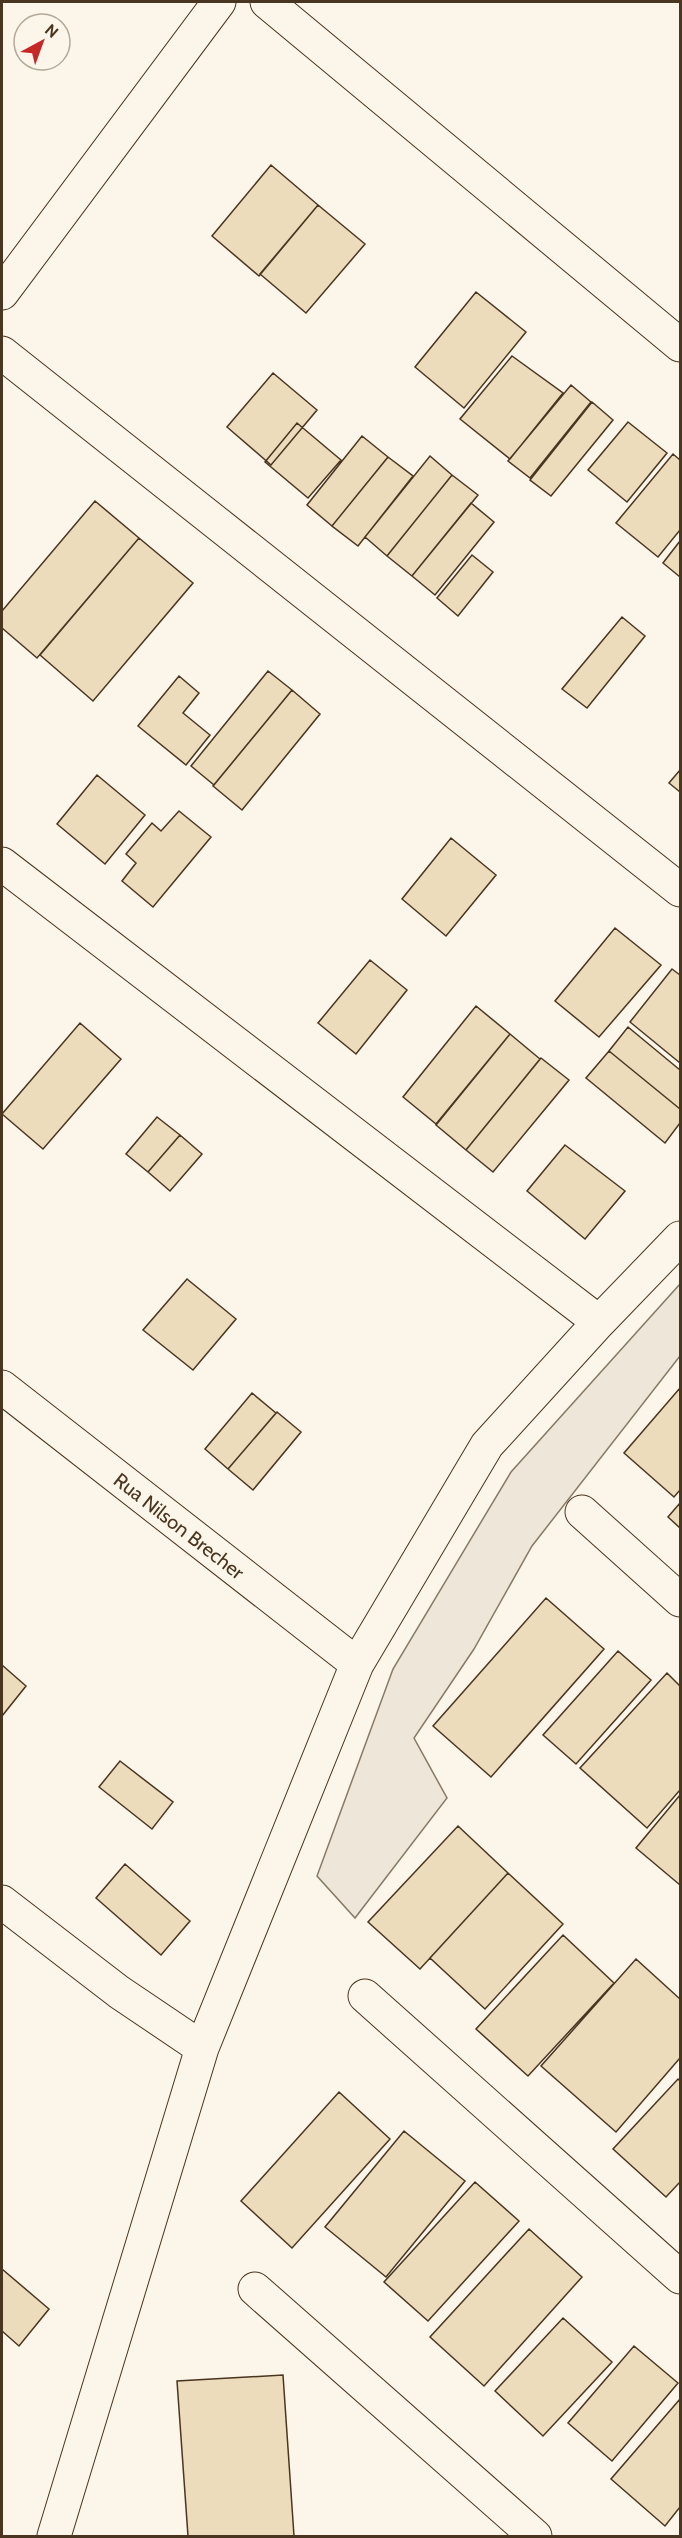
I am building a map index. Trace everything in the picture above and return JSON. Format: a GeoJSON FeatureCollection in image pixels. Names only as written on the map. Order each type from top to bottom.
{"type":"FeatureCollection","features":[{"type":"Feature","properties":{"kind":"street"},"geometry":{"type":"LineString","coordinates":[[2,293],[219,2]]}},
{"type":"Feature","properties":{"kind":"street"},"geometry":{"type":"LineString","coordinates":[[267,2],[681,345]]}},
{"type":"Feature","properties":{"kind":"street"},"geometry":{"type":"LineString","coordinates":[[2,353],[681,890]]}},
{"type":"Feature","properties":{"kind":"street"},"geometry":{"type":"LineString","coordinates":[[2,864],[599,1322]]}},
{"type":"Feature","properties":{"kind":"street"},"geometry":{"type":"LineString","coordinates":[[54,2536],[202,2048],[357,1664],[487,1445],[599,1322],[681,1238]]}},
{"type":"Feature","properties":{"kind":"street","name":"Rua Nilson Brecher"},"geometry":{"type":"LineString","coordinates":[[2,1387],[357,1664]]}},
{"type":"Feature","properties":{"kind":"street"},"geometry":{"type":"LineString","coordinates":[[582,1512],[681,1600]]}},
{"type":"Feature","properties":{"kind":"street"},"geometry":{"type":"LineString","coordinates":[[2,1902],[118,1992],[202,2048]]}},
{"type":"Feature","properties":{"kind":"street"},"geometry":{"type":"LineString","coordinates":[[365,1996],[681,2277]]}},
{"type":"Feature","properties":{"kind":"street"},"geometry":{"type":"LineString","coordinates":[[255,2289],[535,2536]]}},
{"type":"Feature","properties":{"kind":"shaded area"},"geometry":{"type":"Polygon","coordinates":[[[680,1284],[680,1356],[532,1546],[474,1649],[414,1738],[447,1798],[355,1918],[317,1876],[393,1669],[511,1472],[680,1284]]]}},
{"type":"Feature","properties":{"kind":"building"},"geometry":{"type":"Polygon","coordinates":[[[271,165],[318,205],[259,276],[212,236],[271,165]]]}},
{"type":"Feature","properties":{"kind":"building"},"geometry":{"type":"Polygon","coordinates":[[[318,205],[365,244],[306,313],[260,274],[318,205]]]}},
{"type":"Feature","properties":{"kind":"building"},"geometry":{"type":"Polygon","coordinates":[[[476,292],[526,332],[464,408],[415,367],[476,292]]]}},
{"type":"Feature","properties":{"kind":"building"},"geometry":{"type":"Polygon","coordinates":[[[512,356],[563,393],[510,459],[460,419],[512,356]]]}},
{"type":"Feature","properties":{"kind":"building"},"geometry":{"type":"Polygon","coordinates":[[[273,373],[317,410],[271,465],[227,427],[273,373]]]}},
{"type":"Feature","properties":{"kind":"building"},"geometry":{"type":"Polygon","coordinates":[[[571,385],[591,402],[530,478],[508,461],[571,385]]]}},
{"type":"Feature","properties":{"kind":"building"},"geometry":{"type":"Polygon","coordinates":[[[592,402],[613,420],[551,496],[530,480],[592,402]]]}},
{"type":"Feature","properties":{"kind":"building"},"geometry":{"type":"Polygon","coordinates":[[[628,422],[667,453],[627,502],[588,470],[628,422]]]}},
{"type":"Feature","properties":{"kind":"building"},"geometry":{"type":"Polygon","coordinates":[[[297,423],[341,460],[308,498],[265,462],[297,423]]]}},
{"type":"Feature","properties":{"kind":"building"},"geometry":{"type":"Polygon","coordinates":[[[362,436],[388,457],[332,526],[307,505],[362,436]]]}},
{"type":"Feature","properties":{"kind":"building"},"geometry":{"type":"Polygon","coordinates":[[[673,454],[680,460],[680,530],[658,557],[616,523],[673,454]]]}},
{"type":"Feature","properties":{"kind":"building"},"geometry":{"type":"Polygon","coordinates":[[[430,456],[452,475],[387,556],[365,537],[430,456]]]}},
{"type":"Feature","properties":{"kind":"building"},"geometry":{"type":"Polygon","coordinates":[[[388,457],[413,476],[358,546],[332,526],[388,457]]]}},
{"type":"Feature","properties":{"kind":"building"},"geometry":{"type":"Polygon","coordinates":[[[452,475],[478,495],[412,576],[387,556],[452,475]]]}},
{"type":"Feature","properties":{"kind":"building"},"geometry":{"type":"Polygon","coordinates":[[[95,501],[139,538],[37,658],[2,628],[2,611],[95,501]]]}},
{"type":"Feature","properties":{"kind":"building"},"geometry":{"type":"Polygon","coordinates":[[[471,503],[494,522],[435,595],[412,576],[471,503]]]}},
{"type":"Feature","properties":{"kind":"building"},"geometry":{"type":"Polygon","coordinates":[[[139,538],[193,583],[93,701],[40,655],[139,538]]]}},
{"type":"Feature","properties":{"kind":"building"},"geometry":{"type":"Polygon","coordinates":[[[680,541],[680,577],[663,563],[680,541]]]}},
{"type":"Feature","properties":{"kind":"building"},"geometry":{"type":"Polygon","coordinates":[[[472,555],[493,572],[458,616],[437,598],[472,555]]]}},
{"type":"Feature","properties":{"kind":"building"},"geometry":{"type":"Polygon","coordinates":[[[622,617],[645,636],[587,708],[562,689],[622,617]]]}},
{"type":"Feature","properties":{"kind":"building"},"geometry":{"type":"Polygon","coordinates":[[[268,671],[292,690],[214,785],[191,766],[268,671]]]}},
{"type":"Feature","properties":{"kind":"building"},"geometry":{"type":"Polygon","coordinates":[[[179,676],[199,693],[183,713],[210,735],[186,765],[138,726],[179,676]]]}},
{"type":"Feature","properties":{"kind":"building"},"geometry":{"type":"Polygon","coordinates":[[[292,690],[320,714],[242,810],[213,786],[292,690]]]}},
{"type":"Feature","properties":{"kind":"building"},"geometry":{"type":"Polygon","coordinates":[[[680,770],[680,792],[669,783],[680,770]]]}},
{"type":"Feature","properties":{"kind":"building"},"geometry":{"type":"Polygon","coordinates":[[[97,775],[145,815],[105,864],[57,824],[97,775]]]}},
{"type":"Feature","properties":{"kind":"building"},"geometry":{"type":"Polygon","coordinates":[[[179,811],[211,837],[153,907],[122,881],[136,863],[126,854],[152,823],[161,831],[179,811]]]}},
{"type":"Feature","properties":{"kind":"building"},"geometry":{"type":"Polygon","coordinates":[[[451,838],[496,875],[446,936],[402,899],[451,838]]]}},
{"type":"Feature","properties":{"kind":"building"},"geometry":{"type":"Polygon","coordinates":[[[615,928],[661,965],[599,1037],[555,1001],[615,928]]]}},
{"type":"Feature","properties":{"kind":"building"},"geometry":{"type":"Polygon","coordinates":[[[370,960],[407,990],[356,1054],[318,1023],[370,960]]]}},
{"type":"Feature","properties":{"kind":"building"},"geometry":{"type":"Polygon","coordinates":[[[672,969],[680,975],[680,1063],[630,1022],[672,969]]]}},
{"type":"Feature","properties":{"kind":"building"},"geometry":{"type":"Polygon","coordinates":[[[476,1006],[510,1034],[436,1124],[403,1097],[476,1006]]]}},
{"type":"Feature","properties":{"kind":"building"},"geometry":{"type":"Polygon","coordinates":[[[80,1023],[121,1059],[43,1149],[2,1114],[80,1023]]]}},
{"type":"Feature","properties":{"kind":"building"},"geometry":{"type":"Polygon","coordinates":[[[628,1027],[680,1070],[680,1109],[609,1051],[628,1027]]]}},
{"type":"Feature","properties":{"kind":"building"},"geometry":{"type":"Polygon","coordinates":[[[510,1034],[540,1059],[466,1150],[436,1125],[510,1034]]]}},
{"type":"Feature","properties":{"kind":"building"},"geometry":{"type":"Polygon","coordinates":[[[609,1051],[680,1109],[680,1123],[665,1143],[586,1078],[609,1051]]]}},
{"type":"Feature","properties":{"kind":"building"},"geometry":{"type":"Polygon","coordinates":[[[541,1058],[569,1080],[493,1172],[466,1150],[541,1058]]]}},
{"type":"Feature","properties":{"kind":"building"},"geometry":{"type":"Polygon","coordinates":[[[157,1117],[180,1135],[148,1172],[126,1154],[157,1117]]]}},
{"type":"Feature","properties":{"kind":"building"},"geometry":{"type":"Polygon","coordinates":[[[180,1135],[202,1154],[170,1191],[148,1172],[180,1135]]]}},
{"type":"Feature","properties":{"kind":"building"},"geometry":{"type":"Polygon","coordinates":[[[565,1145],[625,1191],[585,1239],[527,1191],[565,1145]]]}},
{"type":"Feature","properties":{"kind":"building"},"geometry":{"type":"Polygon","coordinates":[[[187,1279],[236,1319],[193,1370],[143,1330],[187,1279]]]}},
{"type":"Feature","properties":{"kind":"building"},"geometry":{"type":"Polygon","coordinates":[[[680,1388],[680,1490],[674,1497],[624,1453],[680,1388]]]}},
{"type":"Feature","properties":{"kind":"building"},"geometry":{"type":"Polygon","coordinates":[[[252,1393],[276,1413],[228,1469],[205,1449],[252,1393]]]}},
{"type":"Feature","properties":{"kind":"building"},"geometry":{"type":"Polygon","coordinates":[[[277,1412],[301,1432],[253,1490],[228,1469],[277,1412]]]}},
{"type":"Feature","properties":{"kind":"building"},"geometry":{"type":"Polygon","coordinates":[[[680,1503],[680,1528],[668,1517],[680,1503]]]}},
{"type":"Feature","properties":{"kind":"building"},"geometry":{"type":"Polygon","coordinates":[[[546,1598],[604,1649],[491,1777],[433,1726],[546,1598]]]}},
{"type":"Feature","properties":{"kind":"building"},"geometry":{"type":"Polygon","coordinates":[[[618,1651],[651,1680],[576,1764],[543,1735],[618,1651]]]}},
{"type":"Feature","properties":{"kind":"building"},"geometry":{"type":"Polygon","coordinates":[[[2,1665],[26,1686],[2,1716],[2,1665]]]}},
{"type":"Feature","properties":{"kind":"building"},"geometry":{"type":"Polygon","coordinates":[[[667,1673],[680,1686],[680,1790],[647,1828],[580,1768],[667,1673]]]}},
{"type":"Feature","properties":{"kind":"building"},"geometry":{"type":"Polygon","coordinates":[[[120,1761],[173,1802],[152,1829],[99,1787],[120,1761]]]}},
{"type":"Feature","properties":{"kind":"building"},"geometry":{"type":"Polygon","coordinates":[[[680,1795],[680,1885],[636,1848],[680,1795]]]}},
{"type":"Feature","properties":{"kind":"building"},"geometry":{"type":"Polygon","coordinates":[[[458,1826],[508,1873],[420,1969],[368,1922],[458,1826]]]}},
{"type":"Feature","properties":{"kind":"building"},"geometry":{"type":"Polygon","coordinates":[[[125,1864],[190,1921],[161,1955],[96,1898],[125,1864]]]}},
{"type":"Feature","properties":{"kind":"building"},"geometry":{"type":"Polygon","coordinates":[[[508,1873],[563,1924],[485,2009],[430,1958],[508,1873]]]}},
{"type":"Feature","properties":{"kind":"building"},"geometry":{"type":"Polygon","coordinates":[[[563,1935],[614,1983],[528,2076],[476,2029],[563,1935]]]}},
{"type":"Feature","properties":{"kind":"building"},"geometry":{"type":"Polygon","coordinates":[[[636,1959],[680,1999],[680,2058],[616,2132],[541,2066],[636,1959]]]}},
{"type":"Feature","properties":{"kind":"building"},"geometry":{"type":"Polygon","coordinates":[[[678,2079],[680,2081],[680,2182],[666,2197],[613,2149],[678,2079]]]}},
{"type":"Feature","properties":{"kind":"building"},"geometry":{"type":"Polygon","coordinates":[[[339,2092],[390,2139],[292,2248],[241,2201],[339,2092]]]}},
{"type":"Feature","properties":{"kind":"building"},"geometry":{"type":"Polygon","coordinates":[[[404,2131],[465,2181],[386,2277],[325,2227],[404,2131]]]}},
{"type":"Feature","properties":{"kind":"building"},"geometry":{"type":"Polygon","coordinates":[[[475,2182],[519,2221],[428,2321],[384,2282],[475,2182]]]}},
{"type":"Feature","properties":{"kind":"building"},"geometry":{"type":"Polygon","coordinates":[[[529,2229],[582,2277],[484,2386],[430,2337],[529,2229]]]}},
{"type":"Feature","properties":{"kind":"building"},"geometry":{"type":"Polygon","coordinates":[[[2,2269],[49,2309],[19,2346],[2,2331],[2,2269]]]}},
{"type":"Feature","properties":{"kind":"building"},"geometry":{"type":"Polygon","coordinates":[[[563,2318],[612,2362],[543,2436],[495,2391],[563,2318]]]}},
{"type":"Feature","properties":{"kind":"building"},"geometry":{"type":"Polygon","coordinates":[[[634,2346],[678,2383],[612,2461],[568,2423],[634,2346]]]}},
{"type":"Feature","properties":{"kind":"building"},"geometry":{"type":"Polygon","coordinates":[[[283,2375],[294,2536],[188,2536],[177,2381],[283,2375]]]}},
{"type":"Feature","properties":{"kind":"building"},"geometry":{"type":"Polygon","coordinates":[[[680,2399],[680,2507],[665,2526],[611,2479],[680,2399]]]}}]}
